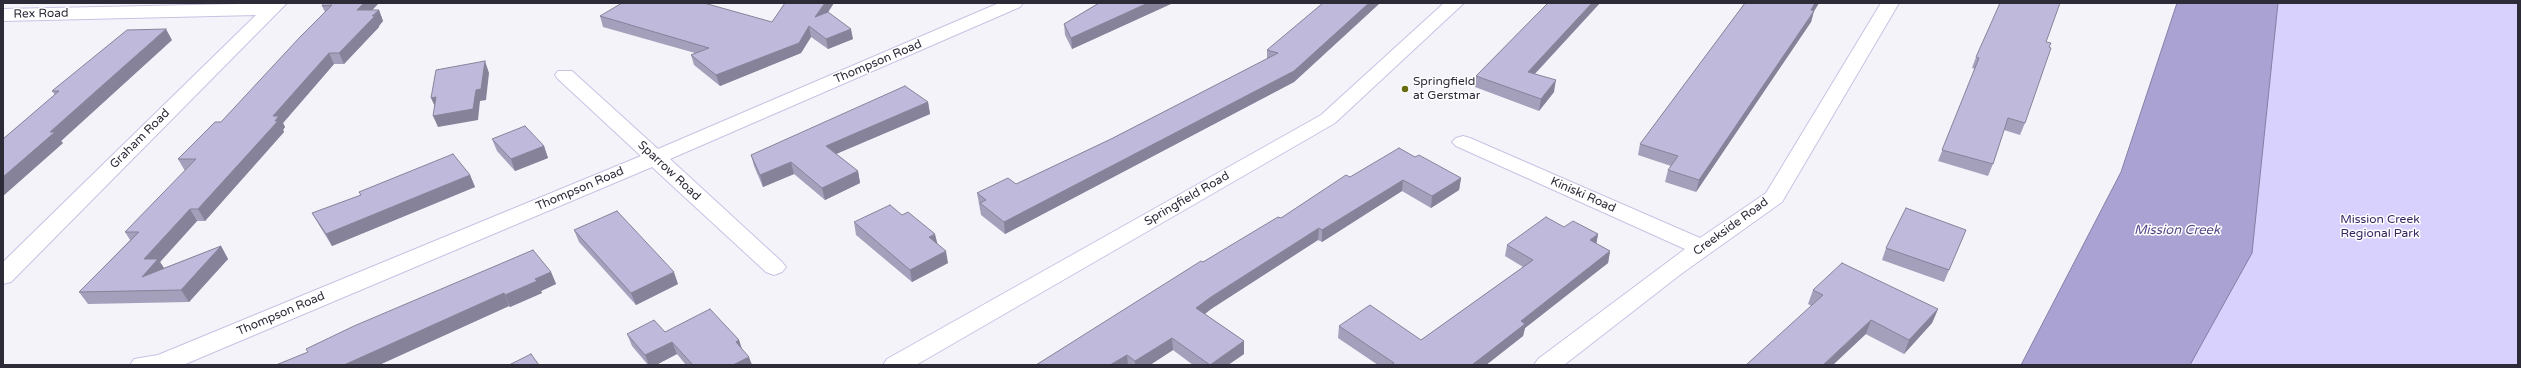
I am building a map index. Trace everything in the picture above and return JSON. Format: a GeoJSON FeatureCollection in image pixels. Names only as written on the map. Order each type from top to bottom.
{"type":"FeatureCollection","features":[{"type":"Feature","properties":{"kind":"street","name":"Thompson Road"},"geometry":{"type":"LineString","coordinates":[[143,365],[161,364],[655,158],[1014,3]]}},
{"type":"Feature","properties":{"kind":"street","name":"Springfield Road"},"geometry":{"type":"LineString","coordinates":[[896,365],[1328,119],[1455,3]]}},
{"type":"Feature","properties":{"kind":"street","name":"Creekside Road"},"geometry":{"type":"LineString","coordinates":[[1547,365],[1702,248],[1774,197],[1890,3]]}},
{"type":"Feature","properties":{"kind":"street","name":"Rex Road"},"geometry":{"type":"LineString","coordinates":[[3,15],[274,6]]}},
{"type":"Feature","properties":{"kind":"street","name":"Graham Road"},"geometry":{"type":"LineString","coordinates":[[3,276],[274,6]]}},
{"type":"Feature","properties":{"kind":"street","name":"Sparrow Road"},"geometry":{"type":"LineString","coordinates":[[565,75],[774,267]]}},
{"type":"Feature","properties":{"kind":"street","name":"Kiniski Road"},"geometry":{"type":"LineString","coordinates":[[1463,142],[1702,248]]}},
{"type":"Feature","properties":{"kind":"green space","name":"Mission Creek Regional Park"},"geometry":{"type":"Polygon","coordinates":[[[2274,3],[2518,3],[2518,365],[2167,365],[2274,3]]]}},
{"type":"Feature","properties":{"kind":"water","name":"Mission Creek"},"geometry":{"type":"Polygon","coordinates":[[[2177,3],[2278,3],[2252,253],[2190,365],[2021,365],[2121,172],[2177,3]]]}},
{"type":"Feature","properties":{"kind":"building"},"geometry":{"type":"Polygon","coordinates":[[[324,3],[364,3],[357,10],[379,10],[339,53],[329,53],[273,116],[279,116],[275,121],[278,121],[198,209],[190,209],[144,259],[158,259],[142,277],[221,246],[181,290],[79,292],[139,232],[125,232],[196,159],[178,159],[215,122],[221,122],[332,5],[322,6],[324,3]]]}},
{"type":"Feature","properties":{"kind":"building"},"geometry":{"type":"Polygon","coordinates":[[[622,3],[704,3],[772,22],[785,3],[825,3],[815,17],[828,12],[851,29],[826,39],[809,26],[799,43],[716,75],[691,55],[709,48],[600,16],[622,3]]]}},
{"type":"Feature","properties":{"kind":"building"},"geometry":{"type":"Polygon","coordinates":[[[1099,3],[1148,3],[1071,38],[1064,24],[1099,3]]]}},
{"type":"Feature","properties":{"kind":"building"},"geometry":{"type":"Polygon","coordinates":[[[1323,3],[1369,3],[1294,71],[1004,222],[980,203],[986,200],[977,193],[1008,178],[1016,184],[1111,139],[1278,53],[1267,50],[1323,3]]]}},
{"type":"Feature","properties":{"kind":"building"},"geometry":{"type":"Polygon","coordinates":[[[1548,3],[1592,3],[1528,72],[1556,80],[1541,99],[1476,76],[1548,3]]]}},
{"type":"Feature","properties":{"kind":"building"},"geometry":{"type":"Polygon","coordinates":[[[1745,3],[1815,3],[1811,10],[1814,11],[1699,180],[1668,170],[1678,156],[1640,144],[1745,3]]]}},
{"type":"Feature","properties":{"kind":"building"},"geometry":{"type":"Polygon","coordinates":[[[2000,3],[2060,3],[2046,42],[2051,43],[2049,47],[2051,48],[2025,123],[2008,118],[1993,164],[1942,150],[1979,58],[1976,57],[2000,3]]]}},
{"type":"Feature","properties":{"kind":"building"},"geometry":{"type":"Polygon","coordinates":[[[166,29],[50,132],[55,132],[3,177],[3,139],[59,91],[52,91],[127,30],[166,29]]]}},
{"type":"Feature","properties":{"kind":"building"},"geometry":{"type":"Polygon","coordinates":[[[485,61],[481,89],[476,90],[473,109],[433,116],[436,97],[431,98],[436,70],[485,61]]]}},
{"type":"Feature","properties":{"kind":"building"},"geometry":{"type":"Polygon","coordinates":[[[905,86],[928,102],[826,146],[858,171],[822,188],[791,162],[760,175],[751,155],[905,86]]]}},
{"type":"Feature","properties":{"kind":"building"},"geometry":{"type":"Polygon","coordinates":[[[525,126],[544,146],[511,159],[492,139],[525,126]]]}},
{"type":"Feature","properties":{"kind":"building"},"geometry":{"type":"Polygon","coordinates":[[[1399,148],[1415,157],[1419,155],[1461,178],[1432,196],[1403,180],[1322,230],[1319,228],[1196,308],[1244,341],[1210,365],[1172,338],[1135,361],[1127,355],[1110,365],[1036,365],[1201,261],[1203,262],[1278,217],[1281,218],[1346,175],[1350,177],[1399,148]]]}},
{"type":"Feature","properties":{"kind":"building"},"geometry":{"type":"Polygon","coordinates":[[[453,154],[470,175],[326,234],[312,213],[361,195],[359,192],[453,154]]]}},
{"type":"Feature","properties":{"kind":"building"},"geometry":{"type":"Polygon","coordinates":[[[890,205],[902,215],[908,212],[935,234],[929,237],[946,251],[910,270],[854,222],[890,205]]]}},
{"type":"Feature","properties":{"kind":"building"},"geometry":{"type":"Polygon","coordinates":[[[1906,208],[1966,230],[1949,270],[1886,248],[1906,208]]]}},
{"type":"Feature","properties":{"kind":"building"},"geometry":{"type":"Polygon","coordinates":[[[617,211],[674,272],[631,293],[574,230],[617,211]]]}},
{"type":"Feature","properties":{"kind":"building"},"geometry":{"type":"Polygon","coordinates":[[[1546,217],[1564,227],[1573,221],[1598,234],[1590,240],[1610,251],[1521,321],[1525,324],[1472,365],[1392,365],[1394,363],[1339,326],[1370,305],[1421,340],[1533,260],[1507,245],[1546,217]]]}},
{"type":"Feature","properties":{"kind":"building"},"geometry":{"type":"Polygon","coordinates":[[[533,250],[551,272],[535,279],[537,281],[505,295],[504,293],[344,365],[276,365],[308,352],[306,349],[354,326],[533,250]]]}},
{"type":"Feature","properties":{"kind":"building"},"geometry":{"type":"Polygon","coordinates":[[[1842,263],[1938,309],[1909,340],[1871,320],[1823,365],[1746,365],[1823,295],[1813,290],[1842,263]]]}},
{"type":"Feature","properties":{"kind":"building"},"geometry":{"type":"Polygon","coordinates":[[[710,309],[739,340],[736,342],[749,357],[733,365],[693,365],[672,342],[645,355],[627,334],[654,320],[665,332],[710,309]]]}},
{"type":"Feature","properties":{"kind":"building"},"geometry":{"type":"Polygon","coordinates":[[[531,354],[539,365],[509,365],[531,354]]]}},
{"type":"Feature","properties":{"kind":"place","name":"Springfield at Gerstmar"},"geometry":{"type":"Point","coordinates":[1405,89]}}]}
